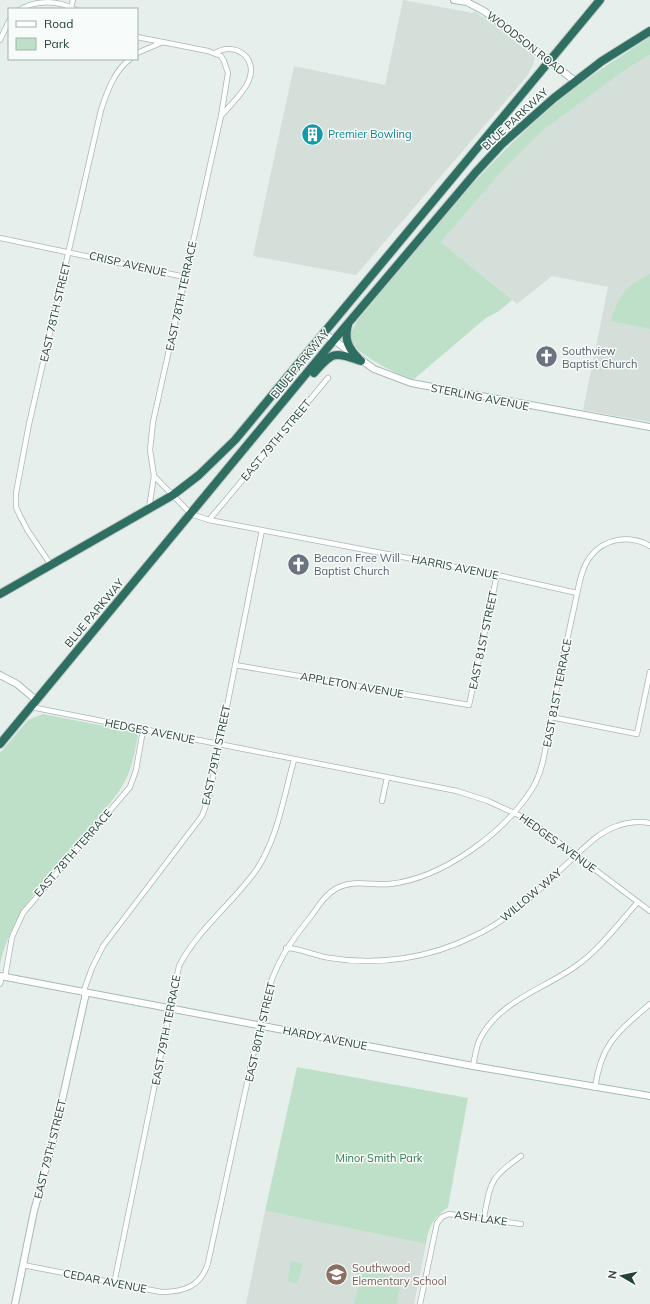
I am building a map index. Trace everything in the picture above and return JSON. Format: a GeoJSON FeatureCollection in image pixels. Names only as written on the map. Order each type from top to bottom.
{"type":"FeatureCollection","features":[{"type":"Feature","properties":{"kind":"highway","name":"BLUE PARKWAY"},"geometry":{"type":"LineString","coordinates":[[0,594],[173,495],[199,474],[235,440],[600,0]]}},
{"type":"Feature","properties":{"kind":"highway","name":"BLUE PARKWAY"},"geometry":{"type":"LineString","coordinates":[[0,744],[334,340],[476,172],[532,117],[575,81],[602,61],[650,31]]}},
{"type":"Feature","properties":{"kind":"highway"},"geometry":{"type":"LineString","coordinates":[[349,322],[346,331],[347,341],[352,352],[360,361]]}},
{"type":"Feature","properties":{"kind":"highway"},"geometry":{"type":"LineString","coordinates":[[293,390],[333,355],[342,354],[360,361]]}},
{"type":"Feature","properties":{"kind":"street"},"geometry":{"type":"LineString","coordinates":[[23,8],[33,2],[41,0],[59,2],[73,8],[73,0]]}},
{"type":"Feature","properties":{"kind":"street","name":"WOODSON ROAD"},"geometry":{"type":"LineString","coordinates":[[454,0],[476,3],[575,81]]}},
{"type":"Feature","properties":{"kind":"street"},"geometry":{"type":"LineString","coordinates":[[0,40],[8,22]]}},
{"type":"Feature","properties":{"kind":"street"},"geometry":{"type":"LineString","coordinates":[[138,37],[215,53]]}},
{"type":"Feature","properties":{"kind":"street"},"geometry":{"type":"LineString","coordinates":[[138,53],[163,42]]}},
{"type":"Feature","properties":{"kind":"street","name":"EAST 78TH TERRACE"},"geometry":{"type":"LineString","coordinates":[[149,509],[154,476],[150,458],[151,432],[221,116],[228,73],[224,60],[215,53],[226,48],[238,50],[248,59],[251,68],[247,85],[221,116]]}},
{"type":"Feature","properties":{"kind":"street","name":"EAST 78TH STREET"},"geometry":{"type":"LineString","coordinates":[[51,565],[28,531],[20,516],[16,507],[16,493],[28,424],[101,110],[107,91],[116,74],[129,60]]}},
{"type":"Feature","properties":{"kind":"street","name":"CRISP AVENUE"},"geometry":{"type":"LineString","coordinates":[[0,238],[69,251],[185,277]]}},
{"type":"Feature","properties":{"kind":"street","name":"STERLING AVENUE"},"geometry":{"type":"LineString","coordinates":[[324,333],[360,361],[384,373],[417,385],[650,427]]}},
{"type":"Feature","properties":{"kind":"street","name":"EAST 79TH STREET"},"geometry":{"type":"LineString","coordinates":[[209,520],[328,378]]}},
{"type":"Feature","properties":{"kind":"street"},"geometry":{"type":"LineString","coordinates":[[154,476],[191,514]]}},
{"type":"Feature","properties":{"kind":"street","name":"HARRIS AVENUE"},"geometry":{"type":"LineString","coordinates":[[191,514],[209,520],[497,575],[578,593]]}},
{"type":"Feature","properties":{"kind":"street","name":"EAST 79TH STREET"},"geometry":{"type":"LineString","coordinates":[[15,1304],[34,1211],[53,1141],[85,993],[92,968],[103,946],[202,816],[209,797],[262,530]]}},
{"type":"Feature","properties":{"kind":"street","name":"EAST 81ST TERRACE"},"geometry":{"type":"LineString","coordinates":[[514,812],[532,788],[539,775],[578,593],[585,566],[590,556],[601,546],[616,540],[631,538],[650,546]]}},
{"type":"Feature","properties":{"kind":"street","name":"EAST 81ST STREET"},"geometry":{"type":"LineString","coordinates":[[470,706],[497,575]]}},
{"type":"Feature","properties":{"kind":"street","name":"APPLETON AVENUE"},"geometry":{"type":"LineString","coordinates":[[235,665],[470,706]]}},
{"type":"Feature","properties":{"kind":"street"},"geometry":{"type":"LineString","coordinates":[[551,717],[637,734],[650,672]]}},
{"type":"Feature","properties":{"kind":"street"},"geometry":{"type":"LineString","coordinates":[[0,675],[17,684],[36,700]]}},
{"type":"Feature","properties":{"kind":"street","name":"HEDGES AVENUE"},"geometry":{"type":"LineString","coordinates":[[31,707],[457,791],[514,812],[529,820],[650,911]]}},
{"type":"Feature","properties":{"kind":"street","name":"EAST 78TH TERRACE"},"geometry":{"type":"LineString","coordinates":[[0,984],[12,937],[23,913],[130,787],[136,770],[143,730]]}},
{"type":"Feature","properties":{"kind":"street","name":"EAST 79TH TERRACE"},"geometry":{"type":"LineString","coordinates":[[114,1284],[171,1009],[175,977],[183,957],[248,880],[266,853],[272,839],[294,760]]}},
{"type":"Feature","properties":{"kind":"street"},"geometry":{"type":"LineString","coordinates":[[382,801],[387,778]]}},
{"type":"Feature","properties":{"kind":"street","name":"EAST 80TH STREET"},"geometry":{"type":"LineString","coordinates":[[188,1288],[201,1277],[208,1262],[270,983],[286,948],[325,898],[336,889],[354,883],[390,884],[434,871],[478,846],[498,829],[514,812]]}},
{"type":"Feature","properties":{"kind":"street","name":"WILLOW WAY"},"geometry":{"type":"LineString","coordinates":[[286,948],[331,958],[368,962],[405,959],[441,950],[475,936],[504,919],[523,904],[600,835],[616,826],[627,823],[650,823]]}},
{"type":"Feature","properties":{"kind":"street"},"geometry":{"type":"LineString","coordinates":[[473,1066],[479,1040],[497,1016],[514,1002],[552,982],[577,965],[594,950],[638,902]]}},
{"type":"Feature","properties":{"kind":"street","name":"HARDY AVENUE"},"geometry":{"type":"LineString","coordinates":[[2,976],[473,1066],[595,1088],[650,1096]]}},
{"type":"Feature","properties":{"kind":"street"},"geometry":{"type":"LineString","coordinates":[[595,1088],[598,1066],[605,1050],[618,1032],[650,1004]]}},
{"type":"Feature","properties":{"kind":"street"},"geometry":{"type":"LineString","coordinates":[[484,1217],[489,1193],[496,1175],[521,1156]]}},
{"type":"Feature","properties":{"kind":"street","name":"ASH LAKE"},"geometry":{"type":"LineString","coordinates":[[420,1304],[437,1223],[442,1217],[448,1214],[484,1217],[520,1224]]}},
{"type":"Feature","properties":{"kind":"street","name":"CEDAR AVENUE"},"geometry":{"type":"LineString","coordinates":[[23,1265],[161,1292],[176,1292],[188,1288]]}},
{"type":"Feature","properties":{"kind":"shaded area"},"geometry":{"type":"Polygon","coordinates":[[[403,0],[473,13],[475,11],[533,55],[535,58],[528,75],[356,275],[253,256],[294,66],[385,85],[403,0]]]}},
{"type":"Feature","properties":{"kind":"shaded area"},"geometry":{"type":"Polygon","coordinates":[[[650,55],[650,422],[583,410],[608,287],[552,276],[517,304],[441,242],[503,170],[541,132],[625,70],[650,55]]]}},
{"type":"Feature","properties":{"kind":"shaded area","name":"Southwood Elementary School"},"geometry":{"type":"Polygon","coordinates":[[[265,1211],[426,1244],[414,1304],[246,1304],[265,1211]]]}},
{"type":"Feature","properties":{"kind":"green space"},"geometry":{"type":"Polygon","coordinates":[[[650,37],[650,55],[625,70],[541,132],[503,170],[441,242],[512,300],[499,311],[486,318],[414,379],[399,374],[361,352],[351,341],[352,331],[357,321],[456,202],[537,119],[577,86],[650,37]]]}},
{"type":"Feature","properties":{"kind":"green space"},"geometry":{"type":"Polygon","coordinates":[[[650,274],[650,329],[611,321],[613,313],[624,292],[635,282],[650,274]]]}},
{"type":"Feature","properties":{"kind":"green space"},"geometry":{"type":"Polygon","coordinates":[[[43,714],[135,732],[138,736],[134,757],[124,783],[107,807],[51,872],[26,906],[6,943],[0,964],[0,753],[28,720],[43,714]]]}},
{"type":"Feature","properties":{"kind":"green space","name":"Minor Smith Park"},"geometry":{"type":"Polygon","coordinates":[[[297,1067],[468,1098],[448,1207],[432,1223],[426,1244],[265,1211],[297,1067]]]}},
{"type":"Feature","properties":{"kind":"green space"},"geometry":{"type":"Polygon","coordinates":[[[291,1260],[303,1264],[297,1284],[288,1281],[291,1260]]]}},
{"type":"Feature","properties":{"kind":"green space"},"geometry":{"type":"Polygon","coordinates":[[[362,1270],[380,1271],[397,1279],[400,1287],[397,1304],[354,1304],[362,1270]]]}},
{"type":"Feature","properties":{"kind":"place","name":"Premier Bowling"},"geometry":{"type":"Point","coordinates":[312,134]}},
{"type":"Feature","properties":{"kind":"place","name":"Southview Baptist Church"},"geometry":{"type":"Point","coordinates":[547,357]}},
{"type":"Feature","properties":{"kind":"place","name":"Beacon Free Will Baptist Church"},"geometry":{"type":"Point","coordinates":[298,564]}},
{"type":"Feature","properties":{"kind":"place","name":"Southwood Elementary School"},"geometry":{"type":"Point","coordinates":[336,1274]}}]}
